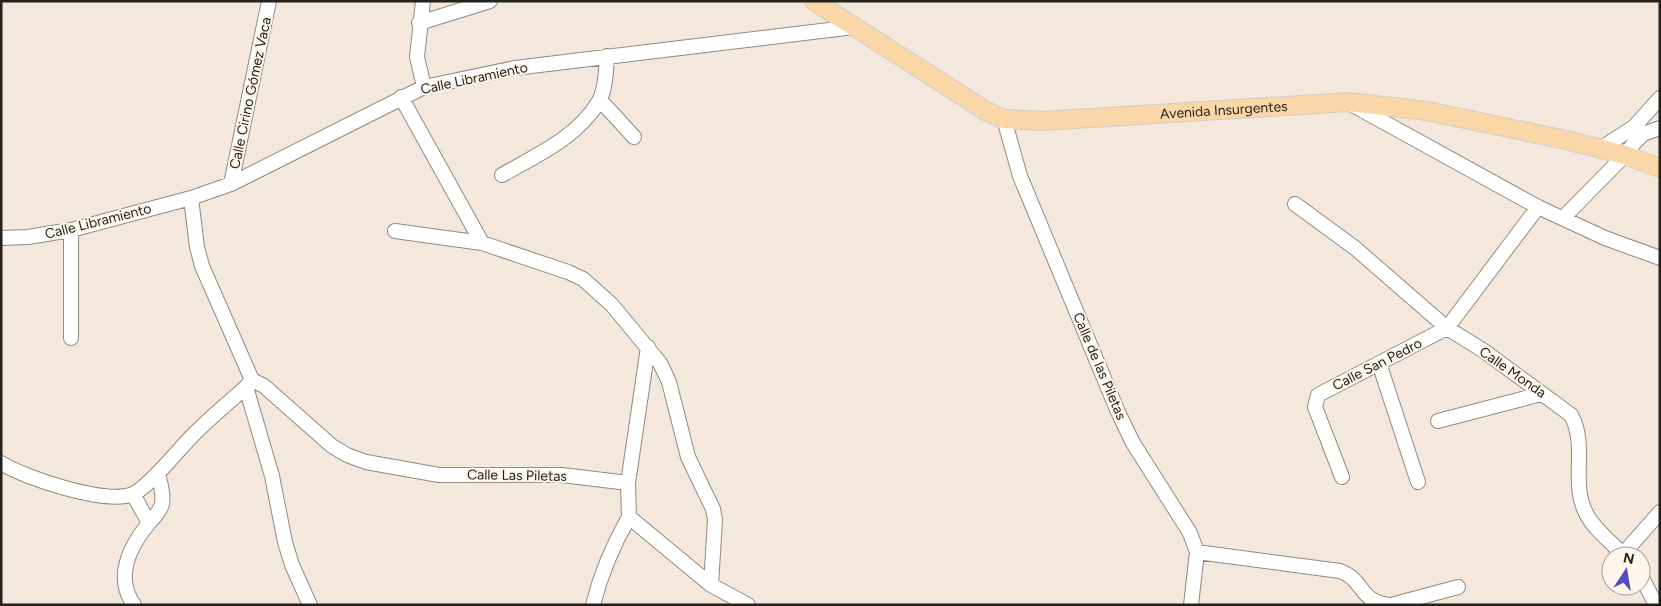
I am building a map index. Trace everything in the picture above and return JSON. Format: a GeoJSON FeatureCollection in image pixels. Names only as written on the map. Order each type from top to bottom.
{"type":"FeatureCollection","features":[{"type":"Feature","properties":{"kind":"main road","name":"Avenida Insurgentes"},"geometry":{"type":"LineString","coordinates":[[814,1],[962,98],[1004,119],[1043,121],[1349,102],[1427,111],[1625,155],[1660,168]]}},
{"type":"Feature","properties":{"kind":"street","name":"Calle Cirino Gómez Vaca"},"geometry":{"type":"LineString","coordinates":[[231,184],[269,1]]}},
{"type":"Feature","properties":{"kind":"street"},"geometry":{"type":"LineString","coordinates":[[422,1],[417,57],[424,87]]}},
{"type":"Feature","properties":{"kind":"street"},"geometry":{"type":"LineString","coordinates":[[419,23],[490,1]]}},
{"type":"Feature","properties":{"kind":"street","name":"Calle Libramiento"},"geometry":{"type":"LineString","coordinates":[[1,238],[28,237],[71,230],[191,198],[231,184],[304,149],[400,97],[424,87],[515,68],[854,27]]}},
{"type":"Feature","properties":{"kind":"street"},"geometry":{"type":"LineString","coordinates":[[502,174],[562,140],[576,129],[600,100],[607,56]]}},
{"type":"Feature","properties":{"kind":"street"},"geometry":{"type":"LineString","coordinates":[[400,97],[482,243]]}},
{"type":"Feature","properties":{"kind":"street"},"geometry":{"type":"LineString","coordinates":[[1600,149],[1634,128],[1660,98]]}},
{"type":"Feature","properties":{"kind":"street"},"geometry":{"type":"LineString","coordinates":[[600,100],[634,137]]}},
{"type":"Feature","properties":{"kind":"street"},"geometry":{"type":"LineString","coordinates":[[1349,102],[1538,207],[1632,250],[1660,258]]}},
{"type":"Feature","properties":{"kind":"street","name":"Calle de las Piletas"},"geometry":{"type":"LineString","coordinates":[[1004,119],[1020,176],[1118,412],[1133,443],[1190,533],[1197,552],[1191,605]]}},
{"type":"Feature","properties":{"kind":"street"},"geometry":{"type":"LineString","coordinates":[[1563,218],[1643,134],[1660,128]]}},
{"type":"Feature","properties":{"kind":"street"},"geometry":{"type":"LineString","coordinates":[[191,198],[197,247],[202,266],[249,383],[272,476],[281,525],[292,565],[310,605]]}},
{"type":"Feature","properties":{"kind":"street","name":"Calle Monda"},"geometry":{"type":"LineString","coordinates":[[1295,204],[1361,253],[1447,328],[1484,351],[1541,394],[1562,406],[1571,415],[1577,426],[1580,499],[1585,513],[1616,546]]}},
{"type":"Feature","properties":{"kind":"street"},"geometry":{"type":"LineString","coordinates":[[1447,328],[1538,207]]}},
{"type":"Feature","properties":{"kind":"street"},"geometry":{"type":"LineString","coordinates":[[71,230],[71,338]]}},
{"type":"Feature","properties":{"kind":"street"},"geometry":{"type":"LineString","coordinates":[[395,231],[482,243],[568,272],[582,279],[612,305],[660,362],[669,382],[688,457],[713,509],[715,520],[711,585]]}},
{"type":"Feature","properties":{"kind":"street","name":"Calle San Pedro"},"geometry":{"type":"LineString","coordinates":[[1342,477],[1316,407],[1316,399],[1322,393],[1447,328]]}},
{"type":"Feature","properties":{"kind":"street"},"geometry":{"type":"LineString","coordinates":[[593,605],[614,544],[629,517],[628,483],[648,347]]}},
{"type":"Feature","properties":{"kind":"street"},"geometry":{"type":"LineString","coordinates":[[1378,364],[1418,482]]}},
{"type":"Feature","properties":{"kind":"street"},"geometry":{"type":"LineString","coordinates":[[1,463],[47,484],[118,496],[133,494],[158,473],[194,435],[249,383]]}},
{"type":"Feature","properties":{"kind":"street","name":"Calle Las Piletas"},"geometry":{"type":"LineString","coordinates":[[249,383],[270,391],[332,446],[366,462],[439,475],[562,475],[628,483]]}},
{"type":"Feature","properties":{"kind":"street"},"geometry":{"type":"LineString","coordinates":[[1438,421],[1541,394]]}},
{"type":"Feature","properties":{"kind":"street"},"geometry":{"type":"LineString","coordinates":[[134,605],[124,584],[125,568],[134,544],[158,513],[162,504],[163,493],[158,473]]}},
{"type":"Feature","properties":{"kind":"street"},"geometry":{"type":"LineString","coordinates":[[133,494],[150,523]]}},
{"type":"Feature","properties":{"kind":"street"},"geometry":{"type":"LineString","coordinates":[[1632,546],[1660,512]]}},
{"type":"Feature","properties":{"kind":"street"},"geometry":{"type":"LineString","coordinates":[[629,517],[711,585],[748,605]]}},
{"type":"Feature","properties":{"kind":"street"},"geometry":{"type":"LineString","coordinates":[[1197,552],[1340,571],[1351,576],[1368,598],[1390,605],[1458,587]]}}]}
